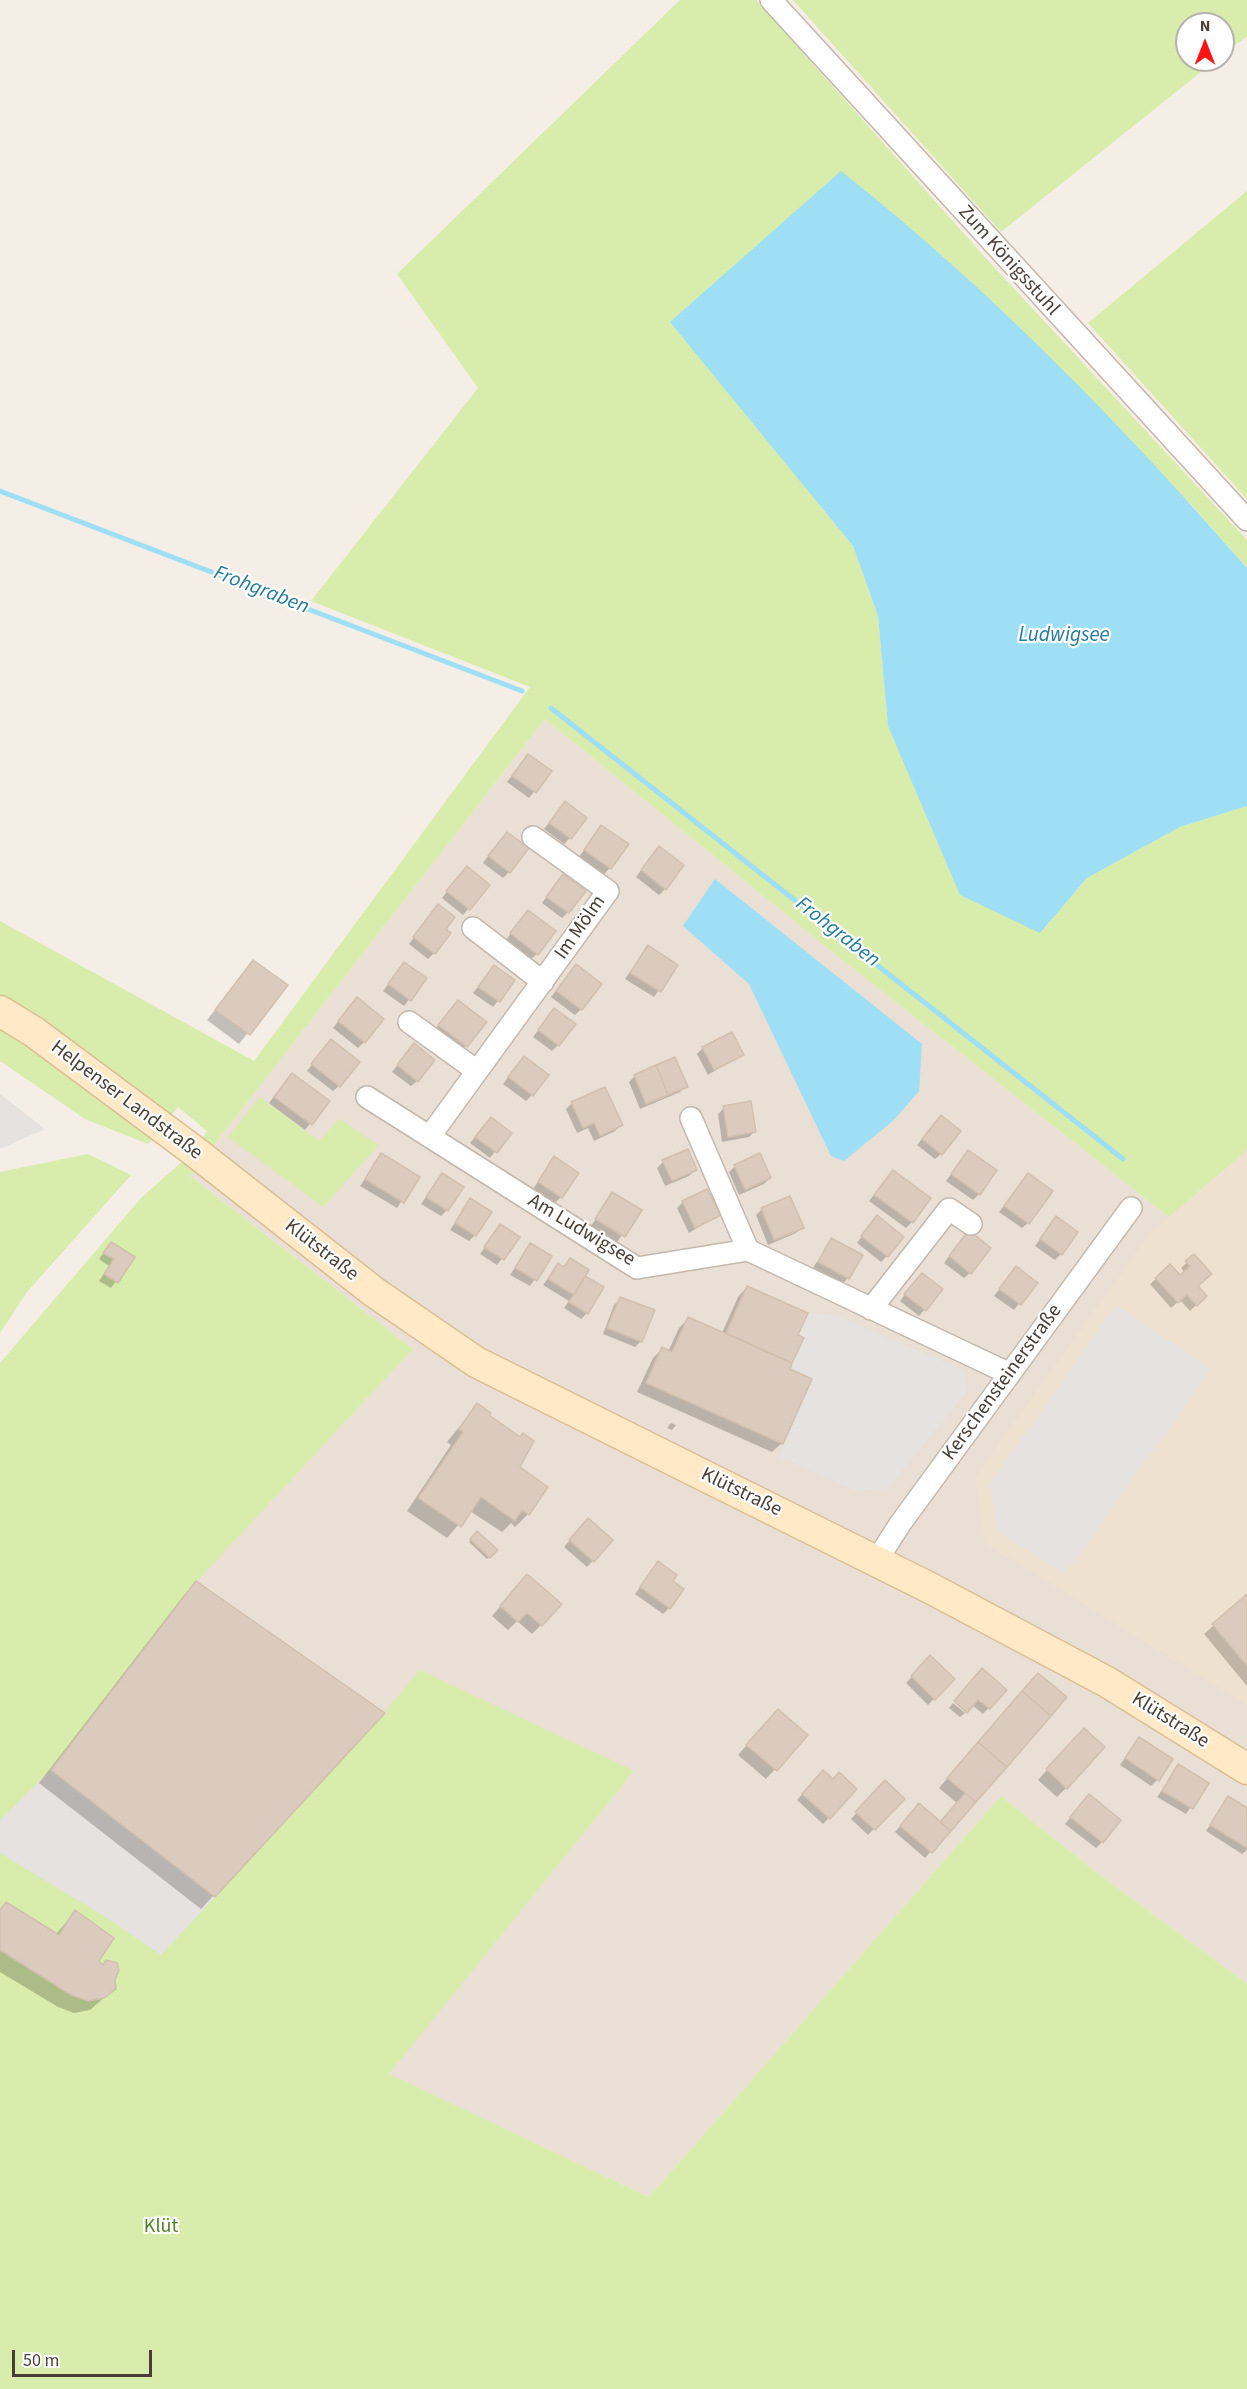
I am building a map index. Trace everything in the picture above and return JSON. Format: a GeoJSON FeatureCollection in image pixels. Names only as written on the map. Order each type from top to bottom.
{"type":"FeatureCollection","features":[{"type":"Feature","properties":{"kind":"main road","name":"Helpenser Landstraße"},"geometry":{"type":"LineString","coordinates":[[0,1011],[34,1032],[250,1195]]}},
{"type":"Feature","properties":{"kind":"main road","name":"Klütstraße"},"geometry":{"type":"LineString","coordinates":[[250,1195],[374,1292],[476,1362],[555,1403],[878,1560],[1107,1682],[1247,1769]]}},
{"type":"Feature","properties":{"kind":"street","name":"Zum Königsstuhl"},"geometry":{"type":"LineString","coordinates":[[771,0],[1247,520]]}},
{"type":"Feature","properties":{"kind":"street","name":"Im Mölm"},"geometry":{"type":"LineString","coordinates":[[430,1136],[608,891],[532,837]]}},
{"type":"Feature","properties":{"kind":"street","name":"Im Mölm"},"geometry":{"type":"LineString","coordinates":[[473,928],[543,982]]}},
{"type":"Feature","properties":{"kind":"street"},"geometry":{"type":"LineString","coordinates":[[409,1022],[477,1071]]}},
{"type":"Feature","properties":{"kind":"street","name":"Am Ludwigsee"},"geometry":{"type":"LineString","coordinates":[[367,1097],[637,1268],[748,1250]]}},
{"type":"Feature","properties":{"kind":"street"},"geometry":{"type":"LineString","coordinates":[[692,1118],[748,1250],[1010,1374]]}},
{"type":"Feature","properties":{"kind":"street","name":"Kerschensteinerstraße"},"geometry":{"type":"LineString","coordinates":[[878,1560],[900,1524],[1131,1208]]}},
{"type":"Feature","properties":{"kind":"street"},"geometry":{"type":"LineString","coordinates":[[871,1309],[949,1209],[971,1224]]}},
{"type":"Feature","properties":{"kind":"shaded area"},"geometry":{"type":"Polygon","coordinates":[[[545,719],[841,959],[1169,1217],[1247,1150],[1247,1984],[1096,1872],[1001,1796],[649,2197],[388,2074],[634,1771],[385,1713],[196,1581],[413,1349],[190,1176],[545,719]]]}},
{"type":"Feature","properties":{"kind":"shaded area"},"geometry":{"type":"Polygon","coordinates":[[[0,1094],[45,1129],[0,1149],[0,1094]]]}},
{"type":"Feature","properties":{"kind":"shaded area"},"geometry":{"type":"Polygon","coordinates":[[[1247,1150],[1247,1705],[985,1543],[975,1477],[1150,1233],[1247,1150]]]}},
{"type":"Feature","properties":{"kind":"shaded area"},"geometry":{"type":"Polygon","coordinates":[[[1116,1305],[1211,1369],[1065,1574],[997,1531],[990,1484],[1116,1305]]]}},
{"type":"Feature","properties":{"kind":"shaded area"},"geometry":{"type":"Polygon","coordinates":[[[808,1313],[832,1314],[964,1370],[968,1391],[887,1489],[856,1491],[779,1457],[812,1379],[790,1369],[804,1338],[798,1335],[808,1313]]]}},
{"type":"Feature","properties":{"kind":"shaded area"},"geometry":{"type":"Polygon","coordinates":[[[51,1770],[215,1897],[161,1955],[107,1918],[0,1853],[0,1820],[51,1770]]]}},
{"type":"Feature","properties":{"kind":"green space","name":"Klüt"},"geometry":{"type":"Polygon","coordinates":[[[680,0],[756,0],[982,254],[1247,540],[1247,568],[1190,503],[671,322],[853,546],[878,616],[888,726],[1040,933],[1087,878],[1180,827],[1247,806],[1247,1150],[1169,1217],[841,959],[545,719],[190,1176],[413,1349],[197,1581],[384,1713],[420,1670],[634,1771],[389,2074],[649,2197],[1001,1796],[1096,1872],[1247,1984],[1247,2389],[0,2389],[0,1363],[141,1198],[194,1151],[207,1131],[178,1107],[148,1144],[85,1119],[0,1061],[0,921],[254,1061],[530,687],[311,601],[478,388],[397,274],[680,0]]]}},
{"type":"Feature","properties":{"kind":"green space"},"geometry":{"type":"Polygon","coordinates":[[[793,0],[1247,0],[1247,36],[1235,46],[1235,12],[1175,12],[1175,72],[1201,72],[1001,232],[793,0]]]}},
{"type":"Feature","properties":{"kind":"green space"},"geometry":{"type":"Polygon","coordinates":[[[1247,191],[1247,499],[1088,323],[1247,191]]]}},
{"type":"Feature","properties":{"kind":"green space"},"geometry":{"type":"Polygon","coordinates":[[[260,1097],[319,1141],[339,1119],[379,1145],[323,1207],[228,1137],[260,1097]]]}},
{"type":"Feature","properties":{"kind":"green space"},"geometry":{"type":"Polygon","coordinates":[[[88,1154],[131,1175],[27,1292],[0,1333],[0,1172],[88,1154]]]}},
{"type":"Feature","properties":{"kind":"water","name":"Ludwigsee"},"geometry":{"type":"Polygon","coordinates":[[[841,171],[949,262],[1053,360],[1152,463],[1247,568],[1247,806],[1180,827],[1087,878],[1040,933],[960,895],[888,726],[878,616],[853,546],[670,322],[841,171]]]}},
{"type":"Feature","properties":{"kind":"water"},"geometry":{"type":"Polygon","coordinates":[[[715,879],[922,1044],[919,1091],[894,1120],[844,1161],[831,1156],[749,984],[683,926],[715,879]]]}},
{"type":"Feature","properties":{"kind":"building"},"geometry":{"type":"Polygon","coordinates":[[[528,754],[552,771],[536,793],[512,776],[528,754]]]}},
{"type":"Feature","properties":{"kind":"building"},"geometry":{"type":"Polygon","coordinates":[[[565,801],[587,818],[571,839],[549,823],[565,801]]]}},
{"type":"Feature","properties":{"kind":"building"},"geometry":{"type":"Polygon","coordinates":[[[601,825],[629,844],[611,869],[584,850],[601,825]]]}},
{"type":"Feature","properties":{"kind":"building"},"geometry":{"type":"Polygon","coordinates":[[[507,832],[529,848],[510,873],[488,856],[507,832]]]}},
{"type":"Feature","properties":{"kind":"building"},"geometry":{"type":"Polygon","coordinates":[[[659,846],[684,865],[666,890],[641,870],[659,846]]]}},
{"type":"Feature","properties":{"kind":"building"},"geometry":{"type":"Polygon","coordinates":[[[467,866],[490,885],[470,910],[446,891],[467,866]]]}},
{"type":"Feature","properties":{"kind":"building"},"geometry":{"type":"Polygon","coordinates":[[[563,874],[586,891],[569,913],[546,897],[563,874]]]}},
{"type":"Feature","properties":{"kind":"building"},"geometry":{"type":"Polygon","coordinates":[[[438,904],[455,917],[446,929],[451,933],[435,954],[413,937],[438,904]]]}},
{"type":"Feature","properties":{"kind":"building"},"geometry":{"type":"Polygon","coordinates":[[[528,910],[556,931],[538,955],[510,933],[528,910]]]}},
{"type":"Feature","properties":{"kind":"building"},"geometry":{"type":"Polygon","coordinates":[[[648,945],[678,965],[661,992],[630,973],[648,945]]]}},
{"type":"Feature","properties":{"kind":"building"},"geometry":{"type":"Polygon","coordinates":[[[253,960],[288,985],[250,1035],[215,1010],[253,960]]]}},
{"type":"Feature","properties":{"kind":"building"},"geometry":{"type":"Polygon","coordinates":[[[404,962],[427,978],[411,1001],[388,984],[404,962]]]}},
{"type":"Feature","properties":{"kind":"building"},"geometry":{"type":"Polygon","coordinates":[[[576,964],[602,984],[582,1010],[556,991],[576,964]]]}},
{"type":"Feature","properties":{"kind":"building"},"geometry":{"type":"Polygon","coordinates":[[[494,965],[515,980],[500,1002],[478,987],[494,965]]]}},
{"type":"Feature","properties":{"kind":"building"},"geometry":{"type":"Polygon","coordinates":[[[357,997],[384,1019],[365,1043],[338,1021],[357,997]]]}},
{"type":"Feature","properties":{"kind":"building"},"geometry":{"type":"Polygon","coordinates":[[[458,1000],[487,1022],[467,1047],[438,1025],[458,1000]]]}},
{"type":"Feature","properties":{"kind":"building"},"geometry":{"type":"Polygon","coordinates":[[[554,1008],[576,1024],[559,1046],[538,1030],[554,1008]]]}},
{"type":"Feature","properties":{"kind":"building"},"geometry":{"type":"Polygon","coordinates":[[[732,1032],[744,1055],[714,1070],[702,1047],[732,1032]]]}},
{"type":"Feature","properties":{"kind":"building"},"geometry":{"type":"Polygon","coordinates":[[[331,1039],[360,1062],[340,1087],[311,1064],[331,1039]]]}},
{"type":"Feature","properties":{"kind":"building"},"geometry":{"type":"Polygon","coordinates":[[[414,1043],[435,1060],[418,1082],[397,1065],[414,1043]]]}},
{"type":"Feature","properties":{"kind":"building"},"geometry":{"type":"Polygon","coordinates":[[[524,1056],[549,1075],[533,1096],[508,1077],[524,1056]]]}},
{"type":"Feature","properties":{"kind":"building"},"geometry":{"type":"Polygon","coordinates":[[[675,1057],[688,1087],[668,1095],[656,1065],[675,1057]]]}},
{"type":"Feature","properties":{"kind":"building"},"geometry":{"type":"Polygon","coordinates":[[[656,1065],[668,1095],[646,1104],[634,1075],[656,1065]]]}},
{"type":"Feature","properties":{"kind":"building"},"geometry":{"type":"Polygon","coordinates":[[[292,1073],[330,1101],[312,1125],[274,1097],[292,1073]]]}},
{"type":"Feature","properties":{"kind":"building"},"geometry":{"type":"Polygon","coordinates":[[[605,1087],[623,1125],[600,1136],[594,1123],[583,1128],[571,1102],[605,1087]]]}},
{"type":"Feature","properties":{"kind":"building"},"geometry":{"type":"Polygon","coordinates":[[[751,1101],[756,1132],[728,1137],[723,1106],[751,1101]]]}},
{"type":"Feature","properties":{"kind":"building"},"geometry":{"type":"Polygon","coordinates":[[[941,1115],[961,1131],[942,1155],[922,1139],[941,1115]]]}},
{"type":"Feature","properties":{"kind":"building"},"geometry":{"type":"Polygon","coordinates":[[[491,1117],[512,1133],[497,1153],[475,1137],[491,1117]]]}},
{"type":"Feature","properties":{"kind":"building"},"geometry":{"type":"Polygon","coordinates":[[[688,1149],[697,1170],[672,1181],[662,1160],[688,1149]]]}},
{"type":"Feature","properties":{"kind":"building"},"geometry":{"type":"Polygon","coordinates":[[[968,1150],[997,1170],[980,1195],[951,1174],[968,1150]]]}},
{"type":"Feature","properties":{"kind":"building"},"geometry":{"type":"Polygon","coordinates":[[[381,1153],[420,1177],[404,1203],[365,1179],[381,1153]]]}},
{"type":"Feature","properties":{"kind":"building"},"geometry":{"type":"Polygon","coordinates":[[[760,1153],[771,1178],[745,1190],[734,1165],[760,1153]]]}},
{"type":"Feature","properties":{"kind":"building"},"geometry":{"type":"Polygon","coordinates":[[[554,1156],[579,1173],[562,1198],[538,1182],[554,1156]]]}},
{"type":"Feature","properties":{"kind":"building"},"geometry":{"type":"Polygon","coordinates":[[[893,1170],[931,1198],[913,1223],[874,1195],[893,1170]]]}},
{"type":"Feature","properties":{"kind":"building"},"geometry":{"type":"Polygon","coordinates":[[[442,1173],[464,1187],[448,1211],[426,1197],[442,1173]]]}},
{"type":"Feature","properties":{"kind":"building"},"geometry":{"type":"Polygon","coordinates":[[[1028,1173],[1053,1191],[1029,1224],[1004,1206],[1028,1173]]]}},
{"type":"Feature","properties":{"kind":"building"},"geometry":{"type":"Polygon","coordinates":[[[707,1189],[721,1215],[695,1228],[682,1201],[707,1189]]]}},
{"type":"Feature","properties":{"kind":"building"},"geometry":{"type":"Polygon","coordinates":[[[612,1192],[642,1210],[625,1237],[595,1219],[612,1192]]]}},
{"type":"Feature","properties":{"kind":"building"},"geometry":{"type":"Polygon","coordinates":[[[790,1196],[804,1228],[774,1240],[761,1208],[790,1196]]]}},
{"type":"Feature","properties":{"kind":"building"},"geometry":{"type":"Polygon","coordinates":[[[470,1198],[492,1212],[476,1236],[455,1223],[470,1198]]]}},
{"type":"Feature","properties":{"kind":"building"},"geometry":{"type":"Polygon","coordinates":[[[877,1215],[904,1237],[888,1257],[861,1236],[877,1215]]]}},
{"type":"Feature","properties":{"kind":"building"},"geometry":{"type":"Polygon","coordinates":[[[1056,1216],[1078,1232],[1062,1255],[1040,1239],[1056,1216]]]}},
{"type":"Feature","properties":{"kind":"building"},"geometry":{"type":"Polygon","coordinates":[[[500,1224],[520,1237],[504,1260],[484,1247],[500,1224]]]}},
{"type":"Feature","properties":{"kind":"building"},"geometry":{"type":"Polygon","coordinates":[[[969,1230],[991,1248],[971,1274],[949,1256],[969,1230]]]}},
{"type":"Feature","properties":{"kind":"building"},"geometry":{"type":"Polygon","coordinates":[[[831,1238],[863,1255],[849,1279],[818,1262],[831,1238]]]}},
{"type":"Feature","properties":{"kind":"building"},"geometry":{"type":"Polygon","coordinates":[[[111,1242],[135,1257],[118,1283],[104,1274],[114,1259],[103,1253],[111,1242]]]}},
{"type":"Feature","properties":{"kind":"building"},"geometry":{"type":"Polygon","coordinates":[[[530,1243],[552,1256],[537,1281],[515,1268],[530,1243]]]}},
{"type":"Feature","properties":{"kind":"building"},"geometry":{"type":"Polygon","coordinates":[[[1194,1254],[1212,1274],[1198,1286],[1207,1296],[1197,1306],[1187,1295],[1178,1303],[1155,1278],[1170,1264],[1180,1275],[1190,1266],[1185,1261],[1194,1254]]]}},
{"type":"Feature","properties":{"kind":"building"},"geometry":{"type":"Polygon","coordinates":[[[570,1258],[589,1270],[574,1295],[548,1279],[558,1263],[564,1267],[570,1258]]]}},
{"type":"Feature","properties":{"kind":"building"},"geometry":{"type":"Polygon","coordinates":[[[1016,1266],[1038,1283],[1021,1305],[999,1289],[1016,1266]]]}},
{"type":"Feature","properties":{"kind":"building"},"geometry":{"type":"Polygon","coordinates":[[[922,1273],[943,1289],[926,1311],[904,1294],[922,1273]]]}},
{"type":"Feature","properties":{"kind":"building"},"geometry":{"type":"Polygon","coordinates":[[[585,1276],[604,1287],[588,1314],[569,1302],[585,1276]]]}},
{"type":"Feature","properties":{"kind":"building"},"geometry":{"type":"Polygon","coordinates":[[[747,1286],[808,1313],[798,1335],[804,1338],[792,1363],[726,1333],[747,1286]]]}},
{"type":"Feature","properties":{"kind":"building"},"geometry":{"type":"Polygon","coordinates":[[[620,1297],[655,1310],[642,1342],[607,1328],[620,1297]]]}},
{"type":"Feature","properties":{"kind":"building"},"geometry":{"type":"Polygon","coordinates":[[[688,1317],[792,1363],[790,1369],[812,1379],[783,1444],[646,1383],[662,1347],[672,1352],[688,1317]]]}},
{"type":"Feature","properties":{"kind":"building"},"geometry":{"type":"Polygon","coordinates":[[[477,1403],[491,1413],[489,1415],[520,1437],[523,1433],[534,1441],[520,1467],[548,1487],[529,1515],[522,1510],[515,1521],[481,1497],[461,1527],[418,1498],[463,1432],[459,1429],[477,1403]]]}},
{"type":"Feature","properties":{"kind":"building"},"geometry":{"type":"Polygon","coordinates":[[[588,1518],[613,1540],[594,1562],[569,1540],[588,1518]]]}},
{"type":"Feature","properties":{"kind":"building"},"geometry":{"type":"Polygon","coordinates":[[[477,1531],[498,1550],[490,1558],[470,1539],[477,1531]]]}},
{"type":"Feature","properties":{"kind":"building"},"geometry":{"type":"Polygon","coordinates":[[[658,1561],[677,1575],[673,1581],[684,1589],[670,1609],[640,1587],[658,1561]]]}},
{"type":"Feature","properties":{"kind":"building"},"geometry":{"type":"Polygon","coordinates":[[[527,1574],[562,1604],[542,1626],[527,1613],[518,1622],[500,1606],[527,1574]]]}},
{"type":"Feature","properties":{"kind":"building"},"geometry":{"type":"Polygon","coordinates":[[[196,1581],[385,1713],[215,1897],[51,1770],[196,1581]]]}},
{"type":"Feature","properties":{"kind":"building"},"geometry":{"type":"Polygon","coordinates":[[[1247,1594],[1247,1666],[1212,1624],[1247,1594]]]}},
{"type":"Feature","properties":{"kind":"building"},"geometry":{"type":"Polygon","coordinates":[[[930,1655],[955,1679],[935,1700],[911,1676],[930,1655]]]}},
{"type":"Feature","properties":{"kind":"building"},"geometry":{"type":"Polygon","coordinates":[[[982,1668],[1007,1690],[990,1709],[978,1700],[967,1713],[954,1701],[982,1668]]]}},
{"type":"Feature","properties":{"kind":"building"},"geometry":{"type":"Polygon","coordinates":[[[1038,1673],[1067,1697],[1051,1716],[1022,1691],[1038,1673]]]}},
{"type":"Feature","properties":{"kind":"building"},"geometry":{"type":"Polygon","coordinates":[[[1022,1691],[1051,1716],[1007,1767],[978,1742],[1022,1691]]]}},
{"type":"Feature","properties":{"kind":"building"},"geometry":{"type":"Polygon","coordinates":[[[778,1709],[808,1735],[777,1771],[746,1745],[778,1709]]]}},
{"type":"Feature","properties":{"kind":"building"},"geometry":{"type":"Polygon","coordinates":[[[1084,1728],[1105,1747],[1067,1789],[1046,1769],[1084,1728]]]}},
{"type":"Feature","properties":{"kind":"building"},"geometry":{"type":"Polygon","coordinates":[[[1139,1737],[1173,1759],[1159,1781],[1125,1758],[1139,1737]]]}},
{"type":"Feature","properties":{"kind":"building"},"geometry":{"type":"Polygon","coordinates":[[[978,1742],[1007,1767],[976,1802],[947,1778],[978,1742]]]}},
{"type":"Feature","properties":{"kind":"building"},"geometry":{"type":"Polygon","coordinates":[[[1178,1764],[1209,1783],[1193,1809],[1162,1791],[1178,1764]]]}},
{"type":"Feature","properties":{"kind":"building"},"geometry":{"type":"Polygon","coordinates":[[[823,1770],[833,1779],[839,1772],[857,1789],[830,1819],[802,1794],[823,1770]]]}},
{"type":"Feature","properties":{"kind":"building"},"geometry":{"type":"Polygon","coordinates":[[[885,1780],[905,1799],[875,1830],[855,1812],[885,1780]]]}},
{"type":"Feature","properties":{"kind":"building"},"geometry":{"type":"Polygon","coordinates":[[[965,1793],[976,1802],[951,1831],[940,1822],[965,1793]]]}},
{"type":"Feature","properties":{"kind":"building"},"geometry":{"type":"Polygon","coordinates":[[[1089,1794],[1121,1820],[1103,1843],[1070,1817],[1089,1794]]]}},
{"type":"Feature","properties":{"kind":"building"},"geometry":{"type":"Polygon","coordinates":[[[1228,1796],[1247,1808],[1247,1848],[1210,1825],[1228,1796]]]}},
{"type":"Feature","properties":{"kind":"building"},"geometry":{"type":"Polygon","coordinates":[[[919,1803],[951,1831],[932,1853],[900,1826],[919,1803]]]}},
{"type":"Feature","properties":{"kind":"building"},"geometry":{"type":"Polygon","coordinates":[[[6,1902],[59,1935],[75,1910],[114,1938],[99,1961],[103,1965],[106,1960],[117,1963],[119,1970],[115,1980],[116,1989],[104,1998],[88,2001],[71,1995],[0,1950],[0,1910],[6,1902]]]}},
{"type":"Feature","properties":{"kind":"waterway","name":"Frohgraben"},"geometry":{"type":"LineString","coordinates":[[0,491],[522,691]]}},
{"type":"Feature","properties":{"kind":"waterway","name":"Frohgraben"},"geometry":{"type":"LineString","coordinates":[[551,708],[1123,1159]]}}]}
